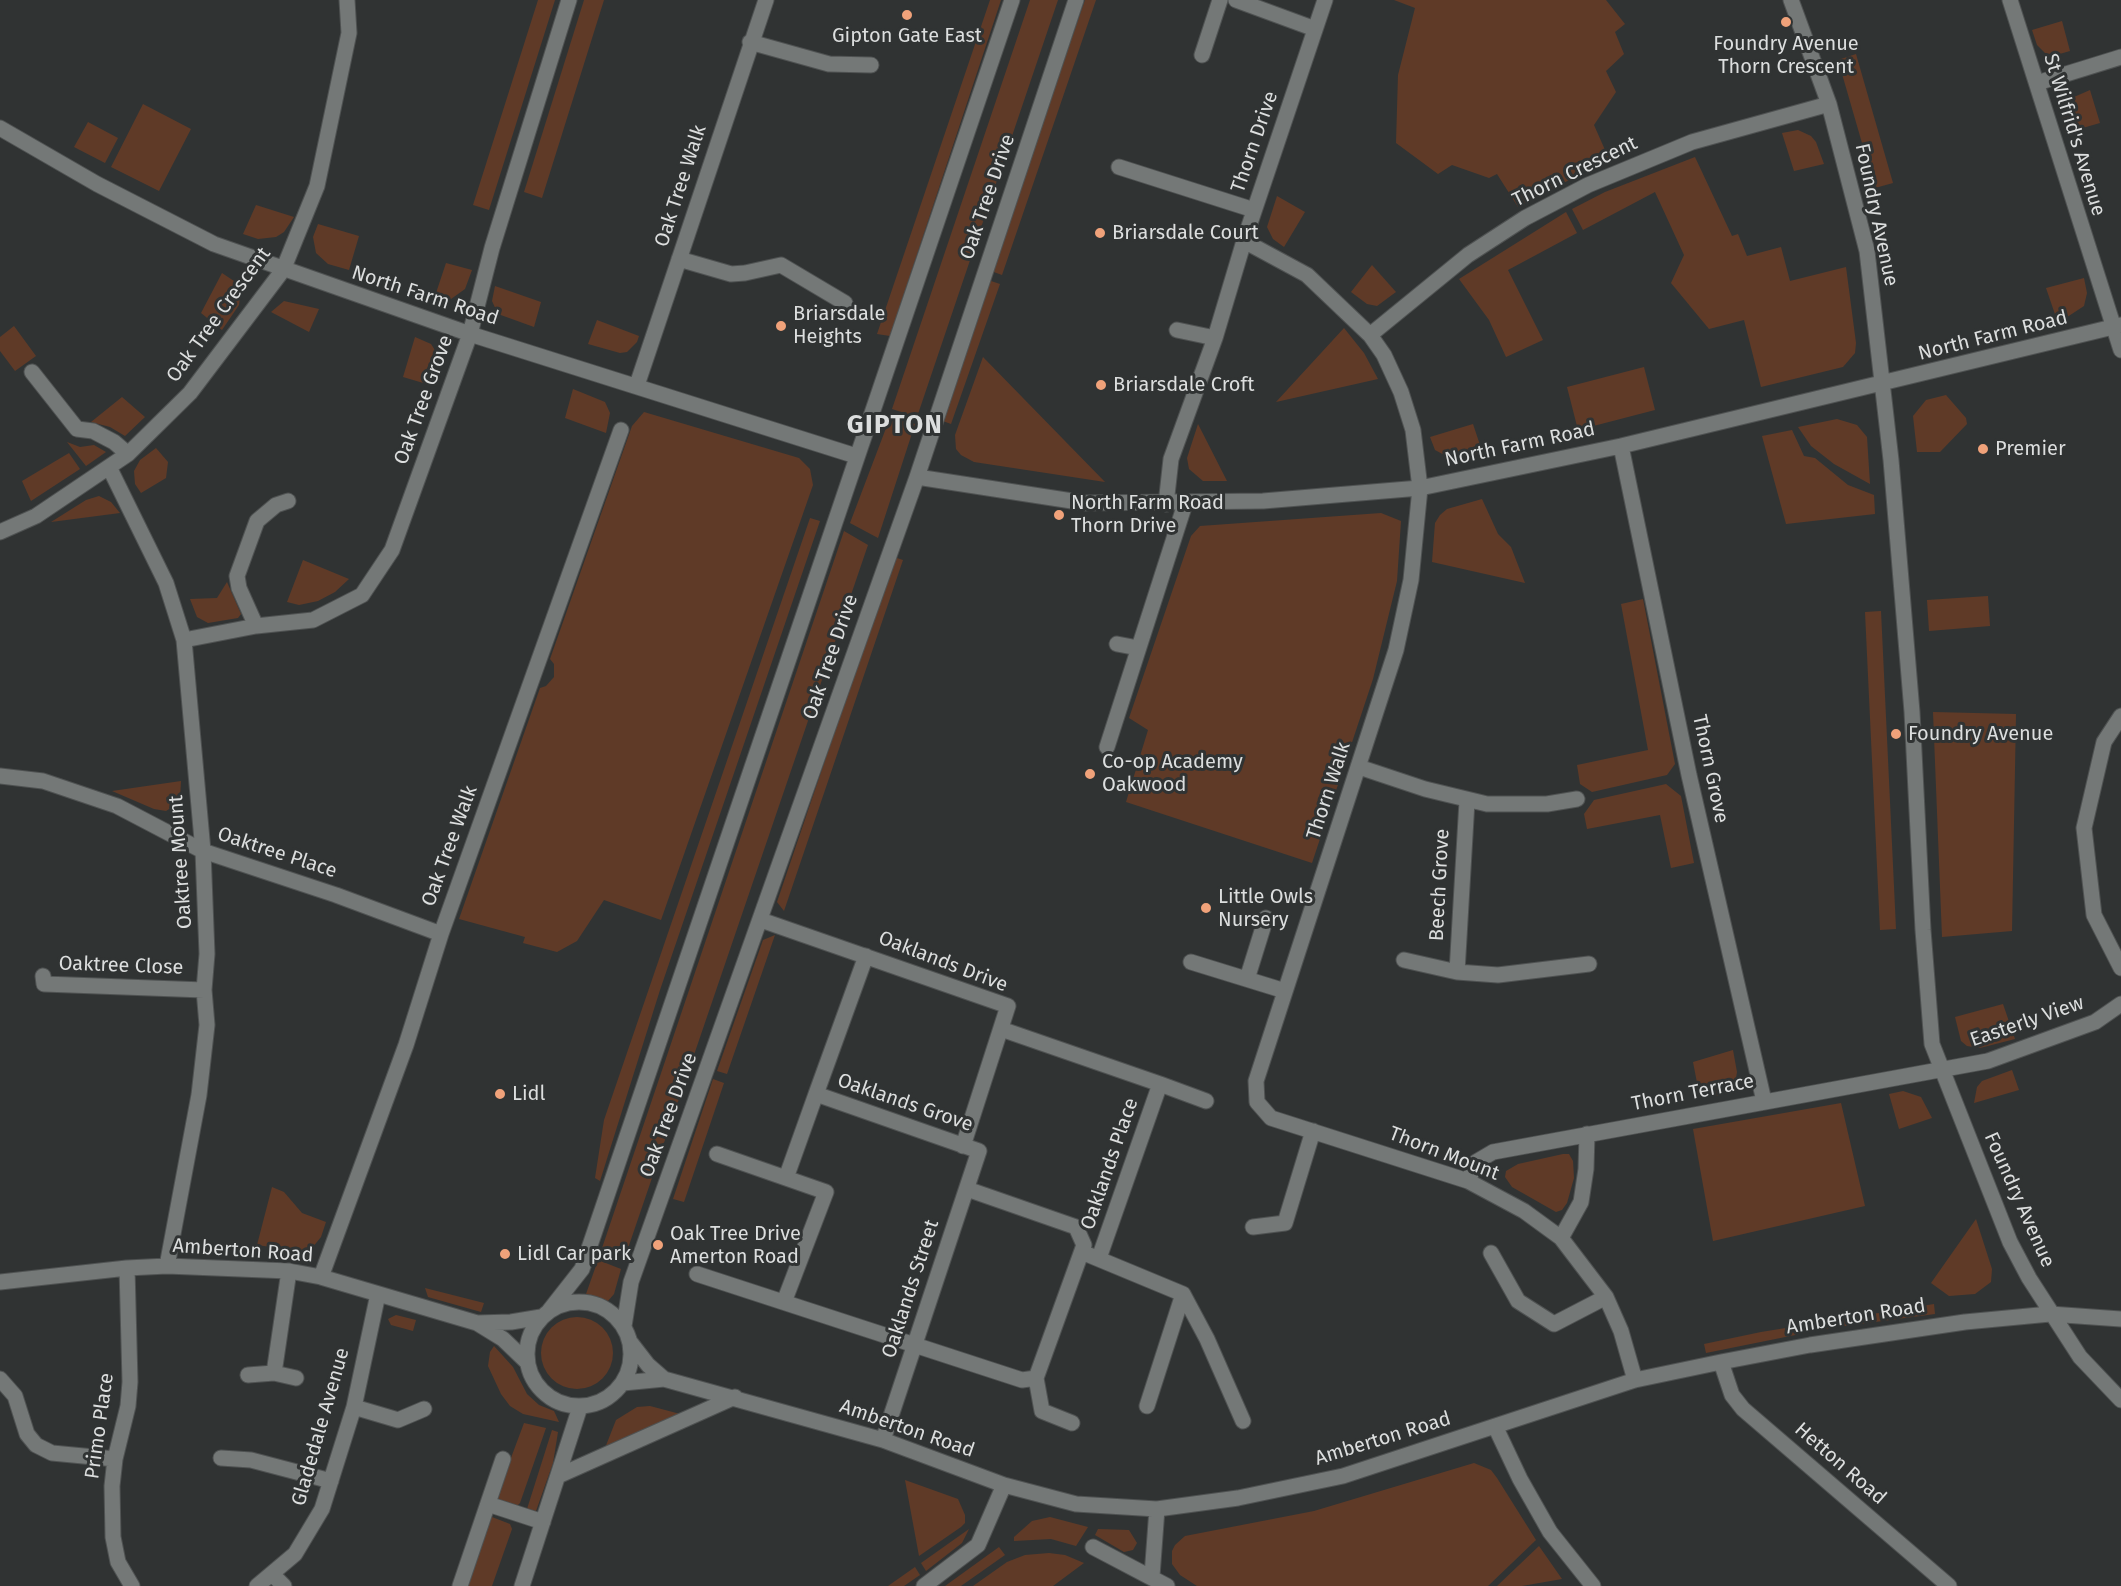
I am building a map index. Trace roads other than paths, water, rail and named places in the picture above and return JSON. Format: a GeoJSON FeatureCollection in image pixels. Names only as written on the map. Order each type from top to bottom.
{"type":"FeatureCollection","features":[{"type":"Feature","properties":{"kind":"street","name":"Oak Tree Crescent"},"geometry":{"type":"LineString","coordinates":[[0,532],[36,516],[110,469],[129,454],[190,393],[283,270],[317,186],[349,33],[347,0]]}},
{"type":"Feature","properties":{"kind":"street","name":"Oak Tree Grove"},"geometry":{"type":"LineString","coordinates":[[184,640],[256,626],[313,620],[362,595],[392,550],[470,334],[492,248],[569,0]]}},
{"type":"Feature","properties":{"kind":"street","name":"Oak Tree Walk"},"geometry":{"type":"LineString","coordinates":[[637,385],[750,42],[766,0]]}},
{"type":"Feature","properties":{"kind":"street","name":"Oak Tree Drive"},"geometry":{"type":"LineString","coordinates":[[527,1362],[529,1338],[545,1314],[582,1269],[1012,0]]}},
{"type":"Feature","properties":{"kind":"street","name":"Oak Tree Drive"},"geometry":{"type":"LineString","coordinates":[[624,1326],[631,1282],[917,477],[1076,0]]}},
{"type":"Feature","properties":{"kind":"street"},"geometry":{"type":"LineString","coordinates":[[1202,55],[1220,0]]}},
{"type":"Feature","properties":{"kind":"street"},"geometry":{"type":"LineString","coordinates":[[1236,0],[1315,29]]}},
{"type":"Feature","properties":{"kind":"street","name":"Thorn Drive"},"geometry":{"type":"LineString","coordinates":[[1166,504],[1171,459],[1215,338],[1254,210],[1325,0]]}},
{"type":"Feature","properties":{"kind":"street","name":"Foundry Avenue"},"geometry":{"type":"LineString","coordinates":[[1791,0],[1829,104],[1867,251],[1883,385],[1912,712],[1923,930],[1932,1044],[2010,1242],[2050,1314],[2080,1357],[2121,1400]]}},
{"type":"Feature","properties":{"kind":"street","name":"St Wilfrid's Avenue"},"geometry":{"type":"LineString","coordinates":[[2010,0],[2117,327],[2121,350]]}},
{"type":"Feature","properties":{"kind":"street"},"geometry":{"type":"LineString","coordinates":[[750,42],[829,64],[870,65]]}},
{"type":"Feature","properties":{"kind":"street"},"geometry":{"type":"LineString","coordinates":[[2037,83],[2121,57]]}},
{"type":"Feature","properties":{"kind":"street","name":"Thorn Crescent"},"geometry":{"type":"LineString","coordinates":[[1370,335],[1468,255],[1525,218],[1588,184],[1692,142],[1829,104]]}},
{"type":"Feature","properties":{"kind":"street","name":"North Farm Road"},"geometry":{"type":"LineString","coordinates":[[0,128],[97,184],[214,244],[470,334],[856,456]]}},
{"type":"Feature","properties":{"kind":"street"},"geometry":{"type":"LineString","coordinates":[[1119,167],[1254,210]]}},
{"type":"Feature","properties":{"kind":"street","name":"Thorn Walk"},"geometry":{"type":"LineString","coordinates":[[1244,241],[1307,275],[1370,335],[1384,355],[1404,401],[1413,430],[1420,488],[1412,580],[1396,650],[1256,1081],[1257,1102]]}},
{"type":"Feature","properties":{"kind":"street"},"geometry":{"type":"LineString","coordinates":[[679,259],[730,274],[781,265],[845,303]]}},
{"type":"Feature","properties":{"kind":"street","name":"North Farm Road"},"geometry":{"type":"LineString","coordinates":[[917,477],[1085,503],[1185,504],[1310,498],[1420,488],[1621,446],[1883,385],[2117,327]]}},
{"type":"Feature","properties":{"kind":"street"},"geometry":{"type":"LineString","coordinates":[[1177,330],[1215,338]]}},
{"type":"Feature","properties":{"kind":"street"},"geometry":{"type":"LineString","coordinates":[[32,372],[77,429],[93,431],[114,442],[129,454]]}},
{"type":"Feature","properties":{"kind":"street","name":"Oak Tree Walk"},"geometry":{"type":"LineString","coordinates":[[321,1277],[406,1046],[441,934],[621,430]]}},
{"type":"Feature","properties":{"kind":"street","name":"Thorn Grove"},"geometry":{"type":"LineString","coordinates":[[1621,446],[1689,775],[1764,1101]]}},
{"type":"Feature","properties":{"kind":"street","name":"Oaktree Mount"},"geometry":{"type":"LineString","coordinates":[[110,469],[166,583],[184,640],[203,851],[207,954],[204,990],[207,1025],[199,1095],[167,1266]]}},
{"type":"Feature","properties":{"kind":"street"},"geometry":{"type":"LineString","coordinates":[[256,626],[239,588],[237,576],[257,521],[276,505],[288,501]]}},
{"type":"Feature","properties":{"kind":"street"},"geometry":{"type":"LineString","coordinates":[[1107,747],[1185,504]]}},
{"type":"Feature","properties":{"kind":"street"},"geometry":{"type":"LineString","coordinates":[[1118,644],[1138,648]]}},
{"type":"Feature","properties":{"kind":"street"},"geometry":{"type":"LineString","coordinates":[[2121,716],[2104,742],[2084,828],[2094,915],[2121,968]]}},
{"type":"Feature","properties":{"kind":"street"},"geometry":{"type":"LineString","coordinates":[[1359,767],[1467,801],[1509,805],[1547,804],[1577,799]]}},
{"type":"Feature","properties":{"kind":"street","name":"Oaktree Place"},"geometry":{"type":"LineString","coordinates":[[0,776],[43,782],[117,807],[203,851],[336,895],[441,934]]}},
{"type":"Feature","properties":{"kind":"street","name":"Beech Grove"},"geometry":{"type":"LineString","coordinates":[[1457,972],[1467,801]]}},
{"type":"Feature","properties":{"kind":"street"},"geometry":{"type":"LineString","coordinates":[[1247,979],[1266,918]]}},
{"type":"Feature","properties":{"kind":"street","name":"Oaklands Drive"},"geometry":{"type":"LineString","coordinates":[[761,920],[1008,1006],[963,1146]]}},
{"type":"Feature","properties":{"kind":"street","name":"Oaklands Grove"},"geometry":{"type":"LineString","coordinates":[[786,1178],[866,956]]}},
{"type":"Feature","properties":{"kind":"street","name":"Beech Grove"},"geometry":{"type":"LineString","coordinates":[[1404,960],[1457,972],[1527,973],[1589,964]]}},
{"type":"Feature","properties":{"kind":"street"},"geometry":{"type":"LineString","coordinates":[[1191,962],[1285,991]]}},
{"type":"Feature","properties":{"kind":"street","name":"Oaktree Close"},"geometry":{"type":"LineString","coordinates":[[43,976],[44,984],[204,990]]}},
{"type":"Feature","properties":{"kind":"street","name":"Easterly View"},"geometry":{"type":"LineString","coordinates":[[1942,1070],[1988,1061],[2095,1022],[2121,1004]]}},
{"type":"Feature","properties":{"kind":"street","name":"Oaklands Place"},"geometry":{"type":"LineString","coordinates":[[1001,1029],[1206,1101]]}},
{"type":"Feature","properties":{"kind":"street","name":"Thorn Terrace"},"geometry":{"type":"LineString","coordinates":[[1468,1181],[1476,1162],[1483,1156],[1587,1134],[1942,1070]]}},
{"type":"Feature","properties":{"kind":"street","name":"Oaklands Place"},"geometry":{"type":"LineString","coordinates":[[1099,1258],[1160,1084]]}},
{"type":"Feature","properties":{"kind":"street","name":"Oaklands Grove"},"geometry":{"type":"LineString","coordinates":[[816,1094],[979,1151]]}},
{"type":"Feature","properties":{"kind":"street","name":"Thorn Mount"},"geometry":{"type":"LineString","coordinates":[[1257,1102],[1271,1118],[1468,1181],[1524,1211],[1561,1238],[1606,1297],[1621,1331],[1635,1380]]}},
{"type":"Feature","properties":{"kind":"street"},"geometry":{"type":"LineString","coordinates":[[1253,1227],[1285,1223],[1313,1131]]}},
{"type":"Feature","properties":{"kind":"street"},"geometry":{"type":"LineString","coordinates":[[1561,1238],[1581,1202],[1586,1169],[1587,1134]]}},
{"type":"Feature","properties":{"kind":"street","name":"Oaklands Street"},"geometry":{"type":"LineString","coordinates":[[883,1440],[979,1151]]}},
{"type":"Feature","properties":{"kind":"street"},"geometry":{"type":"LineString","coordinates":[[717,1154],[826,1192],[784,1302]]}},
{"type":"Feature","properties":{"kind":"street"},"geometry":{"type":"LineString","coordinates":[[967,1189],[1076,1227],[1084,1245],[1036,1378],[1042,1411],[1072,1423]]}},
{"type":"Feature","properties":{"kind":"street"},"geometry":{"type":"LineString","coordinates":[[1082,1252],[1183,1294],[1207,1339],[1244,1422]]}},
{"type":"Feature","properties":{"kind":"street"},"geometry":{"type":"LineString","coordinates":[[1491,1253],[1518,1301],[1554,1324],[1606,1297]]}},
{"type":"Feature","properties":{"kind":"street","name":"Amberton Road"},"geometry":{"type":"LineString","coordinates":[[0,1282],[127,1268],[167,1266],[289,1271],[321,1277],[477,1323],[503,1340],[527,1362]]}},
{"type":"Feature","properties":{"kind":"street","name":"Primo Place"},"geometry":{"type":"LineString","coordinates":[[127,1268],[130,1382],[128,1406],[115,1459],[113,1537],[118,1562],[132,1586]]}},
{"type":"Feature","properties":{"kind":"street"},"geometry":{"type":"LineString","coordinates":[[274,1373],[289,1271]]}},
{"type":"Feature","properties":{"kind":"street"},"geometry":{"type":"LineString","coordinates":[[696,1274],[1022,1380],[1036,1378]]}},
{"type":"Feature","properties":{"kind":"street","name":"Gladedale Avenue"},"geometry":{"type":"LineString","coordinates":[[257,1586],[278,1580],[311,1531],[331,1481],[354,1407],[378,1294]]}},
{"type":"Feature","properties":{"kind":"street"},"geometry":{"type":"LineString","coordinates":[[1147,1406],[1183,1294]]}},
{"type":"Feature","properties":{"kind":"street"},"geometry":{"type":"LineString","coordinates":[[545,1314],[565,1303],[582,1301],[604,1307],[624,1326],[631,1343],[648,1365],[664,1379]]}},
{"type":"Feature","properties":{"kind":"street","name":"Amberton Road"},"geometry":{"type":"LineString","coordinates":[[477,1323],[511,1322],[545,1314]]}},
{"type":"Feature","properties":{"kind":"street","name":"Amberton Road"},"geometry":{"type":"LineString","coordinates":[[623,1383],[664,1379],[735,1397],[883,1440],[1004,1485],[1077,1504],[1157,1509],[1238,1498],[1343,1476],[1635,1380],[1721,1362],[1893,1332],[2050,1314],[2121,1319]]}},
{"type":"Feature","properties":{"kind":"street"},"geometry":{"type":"LineString","coordinates":[[527,1362],[534,1382],[547,1396],[562,1404],[580,1407],[607,1399],[623,1383],[631,1366],[631,1343]]}},
{"type":"Feature","properties":{"kind":"street","name":"Hetton Road"},"geometry":{"type":"LineString","coordinates":[[1721,1362],[1732,1395],[1743,1409],[1949,1586]]}},
{"type":"Feature","properties":{"kind":"street"},"geometry":{"type":"LineString","coordinates":[[248,1375],[274,1373],[296,1378]]}},
{"type":"Feature","properties":{"kind":"street"},"geometry":{"type":"LineString","coordinates":[[4,1383],[21,1408],[27,1434],[36,1444],[52,1453],[115,1459]]}},
{"type":"Feature","properties":{"kind":"street"},"geometry":{"type":"LineString","coordinates":[[558,1476],[735,1397]]}},
{"type":"Feature","properties":{"kind":"street"},"geometry":{"type":"LineString","coordinates":[[354,1407],[398,1420],[424,1410]]}},
{"type":"Feature","properties":{"kind":"street"},"geometry":{"type":"LineString","coordinates":[[522,1586],[580,1407]]}},
{"type":"Feature","properties":{"kind":"street"},"geometry":{"type":"LineString","coordinates":[[1495,1426],[1550,1532],[1593,1586]]}},
{"type":"Feature","properties":{"kind":"street"},"geometry":{"type":"LineString","coordinates":[[221,1458],[250,1460],[331,1481]]}},
{"type":"Feature","properties":{"kind":"street"},"geometry":{"type":"LineString","coordinates":[[460,1586],[503,1459]]}},
{"type":"Feature","properties":{"kind":"street"},"geometry":{"type":"LineString","coordinates":[[924,1586],[978,1545],[1004,1485]]}},
{"type":"Feature","properties":{"kind":"street"},"geometry":{"type":"LineString","coordinates":[[488,1504],[543,1522]]}},
{"type":"Feature","properties":{"kind":"street"},"geometry":{"type":"LineString","coordinates":[[1152,1576],[1157,1509]]}},
{"type":"Feature","properties":{"kind":"street"},"geometry":{"type":"LineString","coordinates":[[1092,1547],[1152,1576],[1167,1586]]}},
{"type":"Feature","properties":{"kind":"place","name":"Gipton Gate East"},"geometry":{"type":"Point","coordinates":[907,15]}},
{"type":"Feature","properties":{"kind":"place","name":"Foundry Avenue Thorn Crescent"},"geometry":{"type":"Point","coordinates":[1786,22]}},
{"type":"Feature","properties":{"kind":"place","name":"Briarsdale Court"},"geometry":{"type":"Point","coordinates":[1100,233]}},
{"type":"Feature","properties":{"kind":"place","name":"Briarsdale Heights"},"geometry":{"type":"Point","coordinates":[781,326]}},
{"type":"Feature","properties":{"kind":"place","name":"Briarsdale Croft"},"geometry":{"type":"Point","coordinates":[1101,385]}},
{"type":"Feature","properties":{"kind":"place","name":"Premier"},"geometry":{"type":"Point","coordinates":[1983,449]}},
{"type":"Feature","properties":{"kind":"place","name":"North Farm Road Thorn Drive"},"geometry":{"type":"Point","coordinates":[1059,515]}},
{"type":"Feature","properties":{"kind":"place","name":"Foundry Avenue"},"geometry":{"type":"Point","coordinates":[1896,734]}},
{"type":"Feature","properties":{"kind":"place","name":"Co-op Academy Oakwood"},"geometry":{"type":"Point","coordinates":[1090,774]}},
{"type":"Feature","properties":{"kind":"place","name":"Little Owls Nursery"},"geometry":{"type":"Point","coordinates":[1206,908]}},
{"type":"Feature","properties":{"kind":"place","name":"Lidl"},"geometry":{"type":"Point","coordinates":[500,1094]}},
{"type":"Feature","properties":{"kind":"place","name":"Oak Tree Drive Amerton Road"},"geometry":{"type":"Point","coordinates":[658,1245]}},
{"type":"Feature","properties":{"kind":"place","name":"Lidl Car park"},"geometry":{"type":"Point","coordinates":[505,1254]}},
{"type":"Feature","properties":{"kind":"district","name":"GIPTON"},"geometry":{"type":"Point","coordinates":[895,426]}}]}
